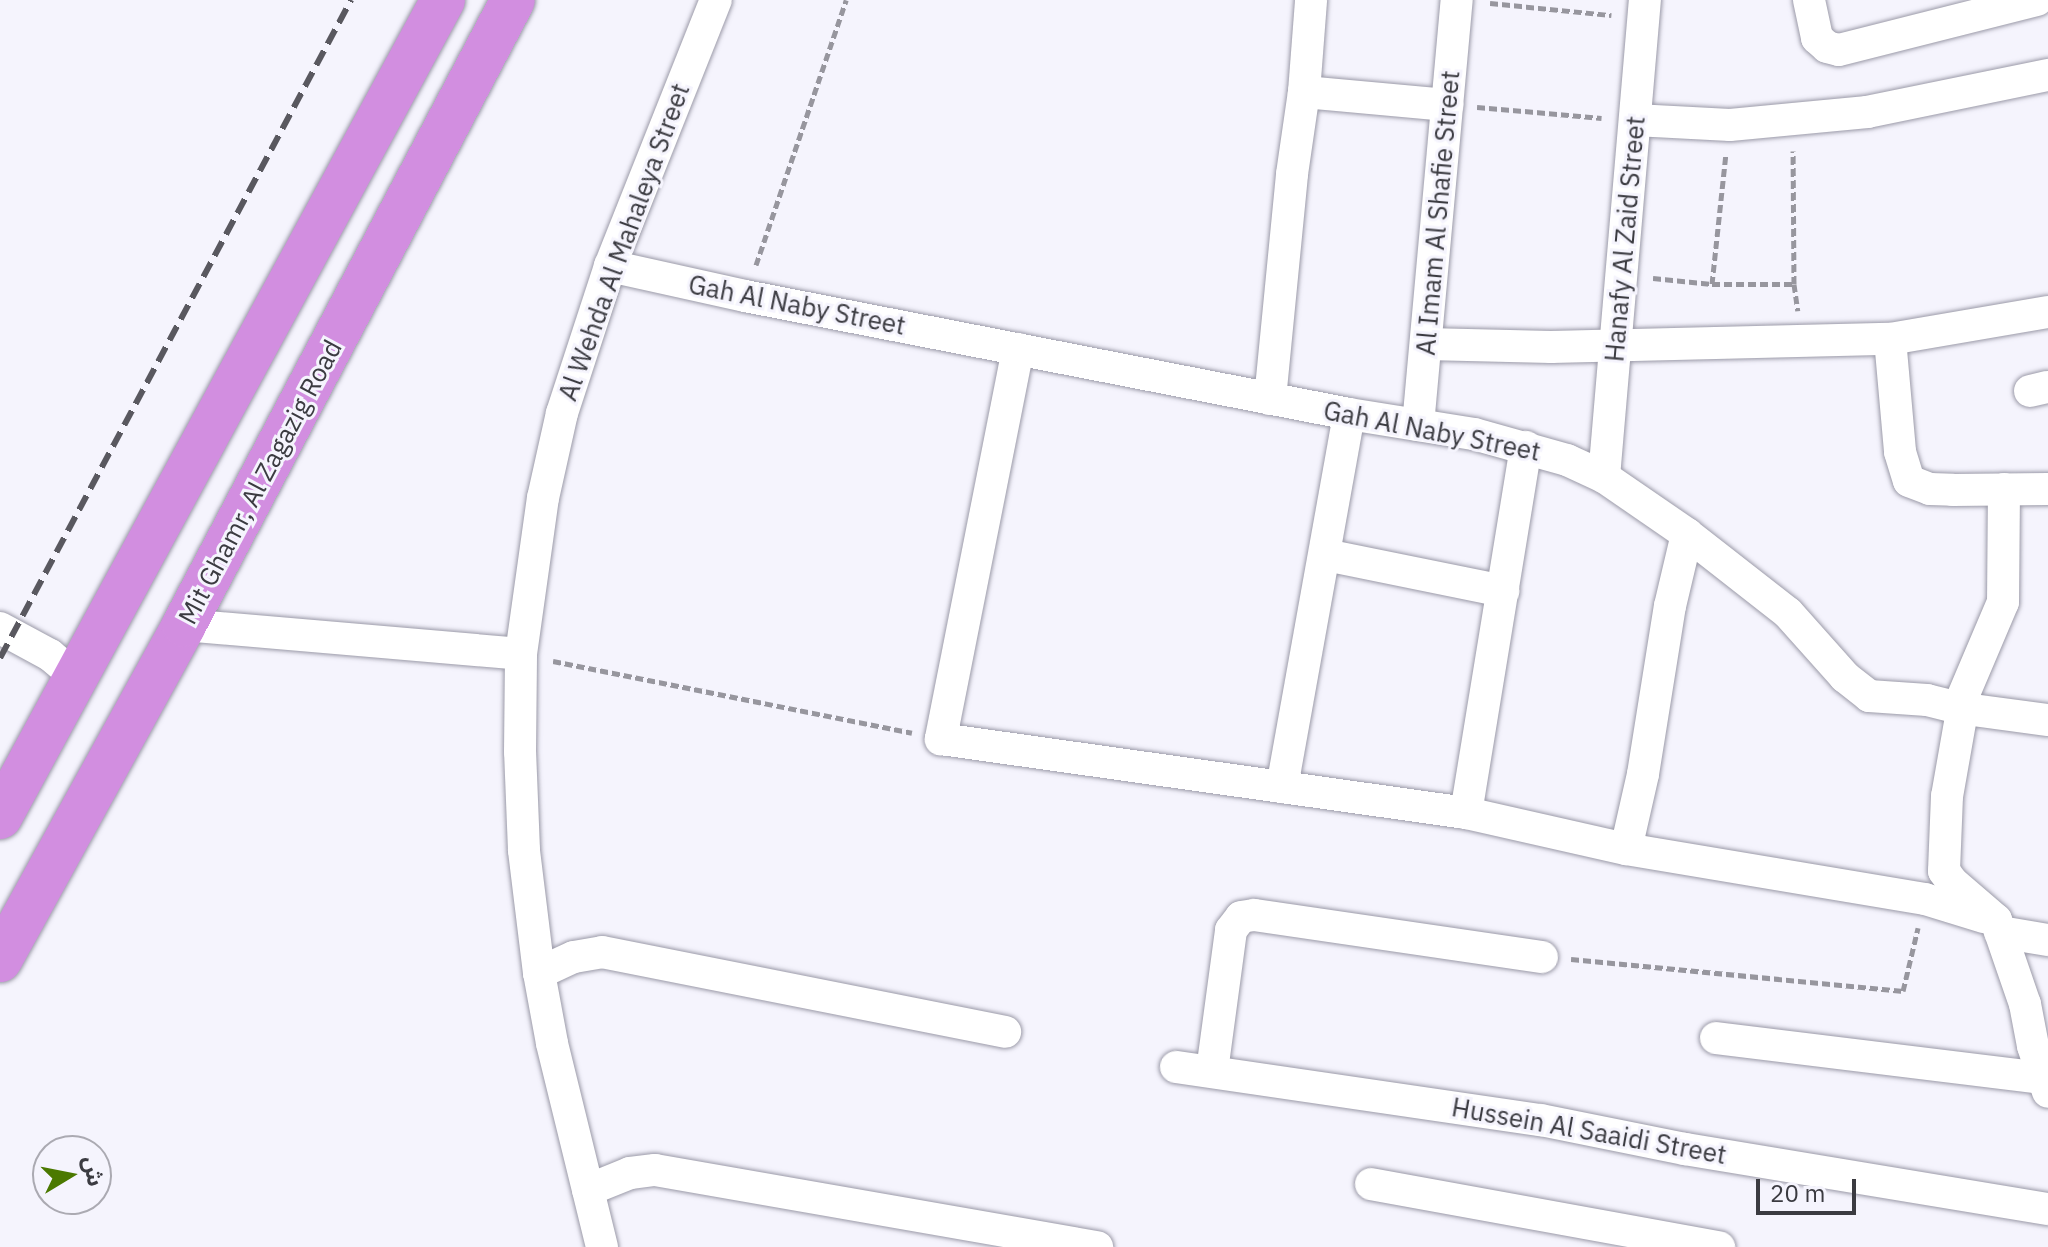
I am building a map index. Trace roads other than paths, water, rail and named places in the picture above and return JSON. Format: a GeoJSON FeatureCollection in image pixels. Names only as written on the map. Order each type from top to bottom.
{"type":"FeatureCollection","features":[{"type":"Feature","properties":{"kind":"highway"},"geometry":{"type":"LineString","coordinates":[[0,817],[443,0]]}},
{"type":"Feature","properties":{"kind":"highway","name":"Mit Ghamr, Al Zagazig Road"},"geometry":{"type":"LineString","coordinates":[[0,960],[184,625],[513,0]]}},
{"type":"Feature","properties":{"kind":"street","name":"Al Wehda Al Mahaleya Street"},"geometry":{"type":"LineString","coordinates":[[602,1247],[552,1043],[539,973],[524,836],[520,752],[521,654],[543,498],[562,413],[610,266],[716,0]]}},
{"type":"Feature","properties":{"kind":"street"},"geometry":{"type":"LineString","coordinates":[[1270,399],[1292,174],[1304,92],[1311,0]]}},
{"type":"Feature","properties":{"kind":"street"},"geometry":{"type":"LineString","coordinates":[[1809,0],[1817,38],[1827,47],[1839,50],[2037,0]]}},
{"type":"Feature","properties":{"kind":"street","name":"Al Imam Al Shafie Street"},"geometry":{"type":"LineString","coordinates":[[1418,425],[1447,105],[1470,1]]}},
{"type":"Feature","properties":{"kind":"street","name":"Hanafy Al Zaid Street"},"geometry":{"type":"LineString","coordinates":[[1604,477],[1645,9]]}},
{"type":"Feature","properties":{"kind":"street"},"geometry":{"type":"LineString","coordinates":[[1635,120],[1730,125],[1867,112],[2048,75]]}},
{"type":"Feature","properties":{"kind":"street"},"geometry":{"type":"LineString","coordinates":[[1304,92],[1447,105]]}},
{"type":"Feature","properties":{"kind":"street","name":"Gah Al Naby Street"},"geometry":{"type":"LineString","coordinates":[[610,266],[745,296],[1526,447],[1604,477],[1687,534],[1788,613],[1845,677],[1869,696],[1927,700],[1958,708]]}},
{"type":"Feature","properties":{"kind":"street"},"geometry":{"type":"LineString","coordinates":[[1426,344],[1551,347],[1890,339],[2048,312]]}},
{"type":"Feature","properties":{"kind":"street"},"geometry":{"type":"LineString","coordinates":[[1890,339],[1900,452],[1909,481],[1930,489],[2048,489]]}},
{"type":"Feature","properties":{"kind":"street"},"geometry":{"type":"LineString","coordinates":[[1018,349],[941,739],[1466,813],[1626,849],[1925,899],[1998,926],[2048,940]]}},
{"type":"Feature","properties":{"kind":"street"},"geometry":{"type":"LineString","coordinates":[[1282,787],[1349,414]]}},
{"type":"Feature","properties":{"kind":"street"},"geometry":{"type":"LineString","coordinates":[[1466,813],[1526,447]]}},
{"type":"Feature","properties":{"kind":"street"},"geometry":{"type":"LineString","coordinates":[[1716,1038],[2045,1085],[2025,1004],[1998,926],[1944,871],[1947,796],[1961,717],[1958,708],[2003,602],[2004,489]]}},
{"type":"Feature","properties":{"kind":"street"},"geometry":{"type":"LineString","coordinates":[[1626,849],[1643,774],[1670,606],[1687,534]]}},
{"type":"Feature","properties":{"kind":"street"},"geometry":{"type":"LineString","coordinates":[[1326,555],[1503,591]]}},
{"type":"Feature","properties":{"kind":"street"},"geometry":{"type":"LineString","coordinates":[[184,625],[521,654]]}},
{"type":"Feature","properties":{"kind":"street"},"geometry":{"type":"LineString","coordinates":[[0,628],[50,655],[75,676]]}},
{"type":"Feature","properties":{"kind":"street"},"geometry":{"type":"LineString","coordinates":[[1958,708],[2048,720]]}},
{"type":"Feature","properties":{"kind":"street"},"geometry":{"type":"LineString","coordinates":[[1212,1071],[1231,930],[1241,917],[1254,915],[1542,957]]}},
{"type":"Feature","properties":{"kind":"street"},"geometry":{"type":"LineString","coordinates":[[539,973],[574,957],[602,952],[1005,1032]]}},
{"type":"Feature","properties":{"kind":"street","name":"Hussein Al Saaidi Street"},"geometry":{"type":"LineString","coordinates":[[1176,1067],[1541,1120],[1685,1149],[2048,1209]]}},
{"type":"Feature","properties":{"kind":"street"},"geometry":{"type":"LineString","coordinates":[[588,1190],[630,1173],[655,1170],[1097,1247]]}},
{"type":"Feature","properties":{"kind":"street"},"geometry":{"type":"LineString","coordinates":[[1371,1184],[1719,1247]]}},
{"type":"Feature","properties":{"kind":"railway"},"geometry":{"type":"LineString","coordinates":[[0,658],[351,0]]}}]}
